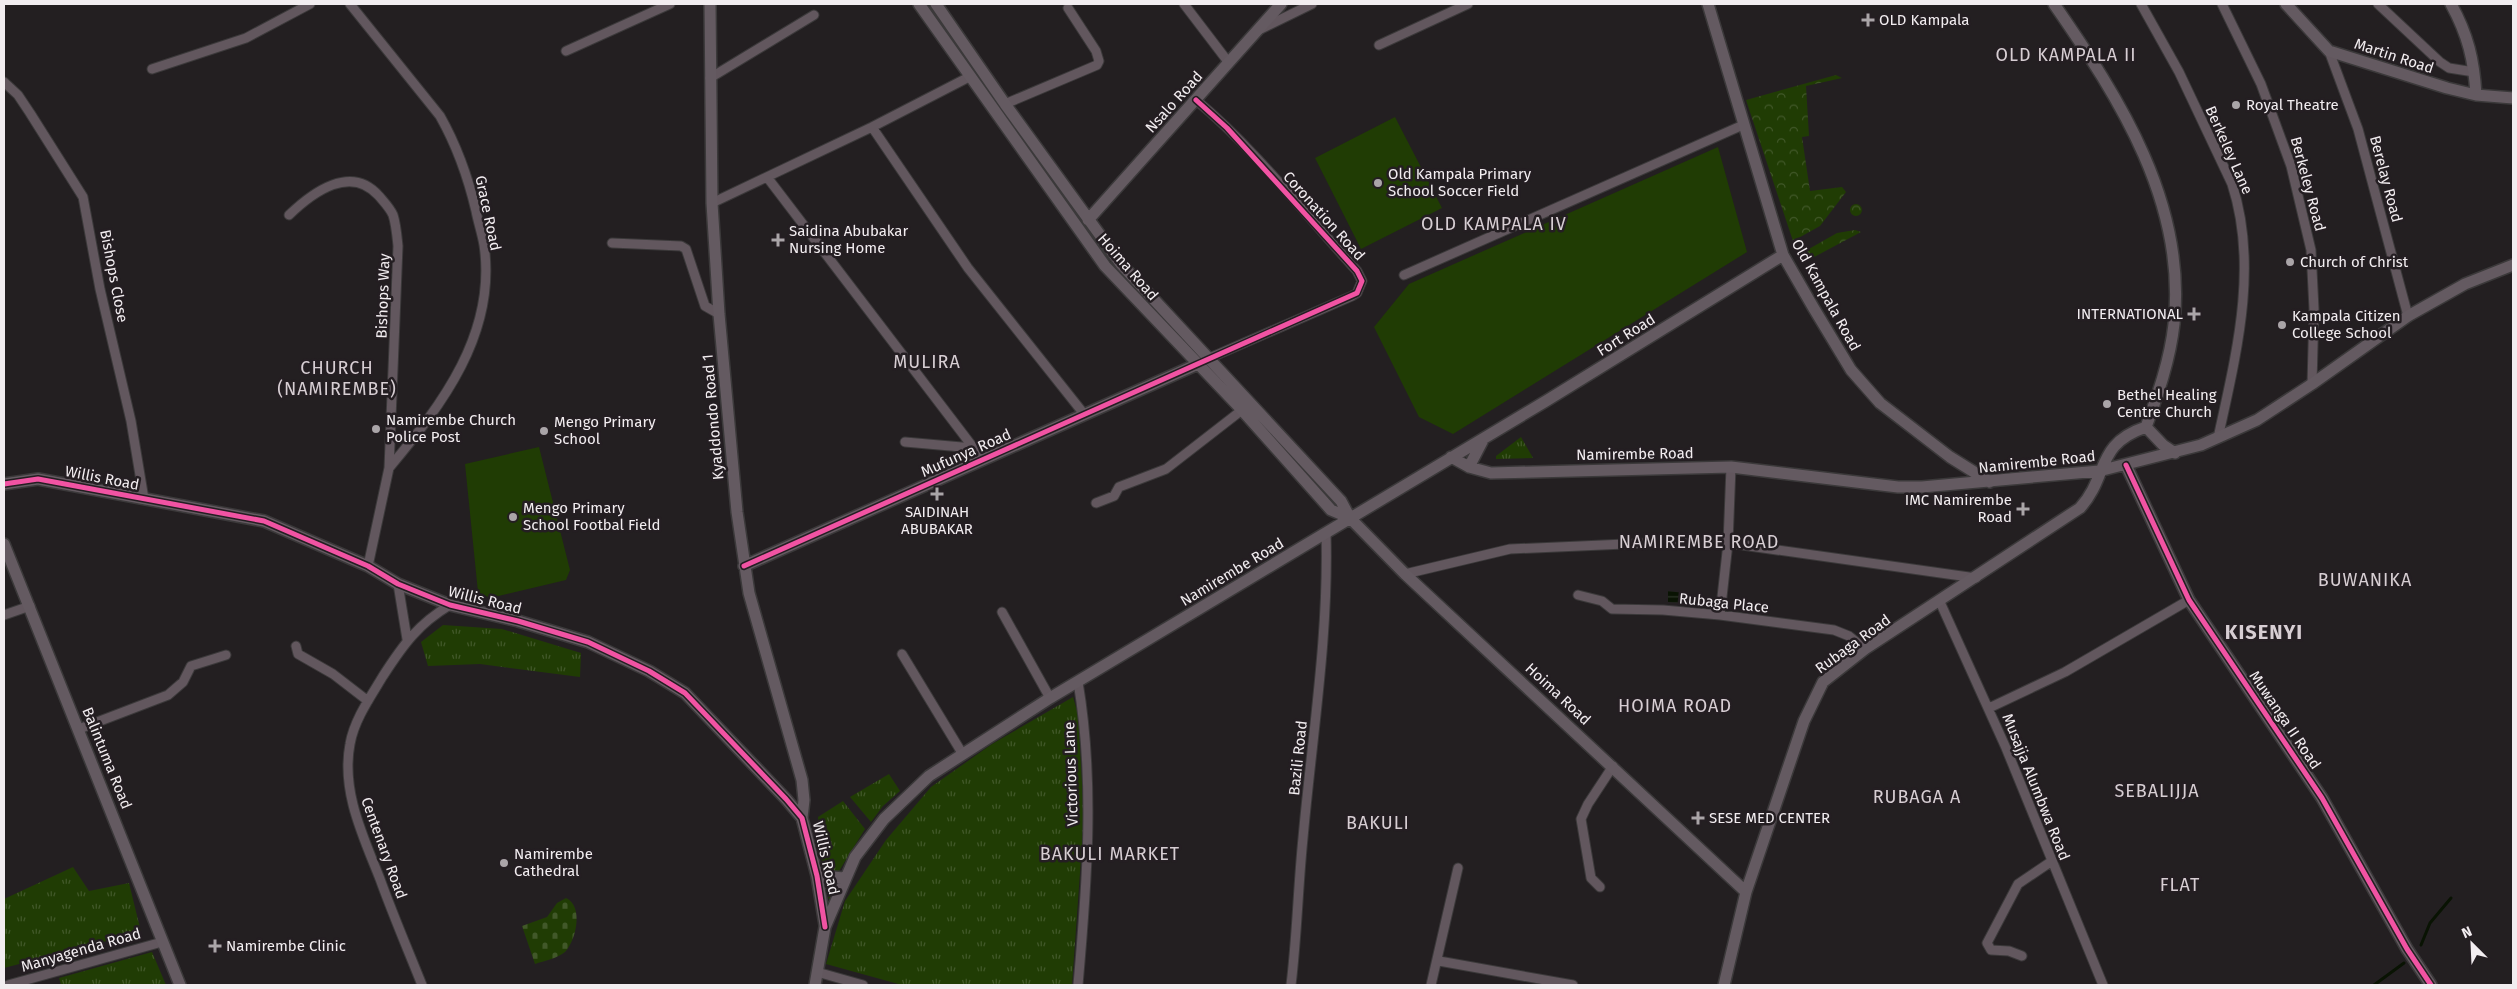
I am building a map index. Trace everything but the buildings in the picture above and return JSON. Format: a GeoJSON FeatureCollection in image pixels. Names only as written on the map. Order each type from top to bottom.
{"type":"FeatureCollection","features":[{"type":"Feature","properties":{"kind":"main road","name":"Kyaddondo Road 1"},"geometry":{"type":"LineString","coordinates":[[710,4],[712,203],[718,314],[744,566],[749,593],[802,780],[804,800],[802,818]]}},
{"type":"Feature","properties":{"kind":"main road","name":"Hoima Road"},"geometry":{"type":"LineString","coordinates":[[920,4],[1104,266],[1203,361],[1251,402],[1341,501],[1350,518],[1405,574],[1746,892]]}},
{"type":"Feature","properties":{"kind":"main road","name":"Hoima Road"},"geometry":{"type":"LineString","coordinates":[[936,4],[1005,104],[1121,264],[1242,410],[1331,510],[1350,518]]}},
{"type":"Feature","properties":{"kind":"main road","name":"Nsalo Road"},"geometry":{"type":"LineString","coordinates":[[1088,220],[1281,4]]}},
{"type":"Feature","properties":{"kind":"main road","name":"Old Kampala Road"},"geometry":{"type":"LineString","coordinates":[[1708,4],[1783,255],[1847,362],[1869,391],[1911,429],[1990,482]]}},
{"type":"Feature","properties":{"kind":"main road"},"geometry":{"type":"LineString","coordinates":[[2054,4],[2114,96],[2142,151],[2160,198],[2172,237],[2174,324],[2160,387],[2146,427],[2163,445],[2174,453]]}},
{"type":"Feature","properties":{"kind":"main road","name":"Martin Road"},"geometry":{"type":"LineString","coordinates":[[2286,4],[2329,51],[2399,74],[2476,95],[2513,98]]}},
{"type":"Feature","properties":{"kind":"main road"},"geometry":{"type":"LineString","coordinates":[[2451,4],[2464,28],[2474,72],[2476,95]]}},
{"type":"Feature","properties":{"kind":"main road","name":"Fort Road"},"geometry":{"type":"LineString","coordinates":[[1451,457],[1783,255]]}},
{"type":"Feature","properties":{"kind":"main road","name":"Namirembe Road"},"geometry":{"type":"LineString","coordinates":[[825,927],[845,878],[867,840],[901,800],[929,776],[1050,698],[1451,457],[1469,467],[1491,473],[1731,467],[1898,487],[1990,482],[2100,471],[2174,453],[2218,438],[2256,420],[2312,384],[2408,316],[2465,284],[2513,264]]}},
{"type":"Feature","properties":{"kind":"main road","name":"Mufunya Road"},"geometry":{"type":"LineString","coordinates":[[744,566],[1203,361]]}},
{"type":"Feature","properties":{"kind":"main road","name":"Rubaga Road"},"geometry":{"type":"LineString","coordinates":[[1724,985],[1746,892],[1804,721],[1817,692],[1831,675],[1865,649],[1940,602],[2080,508],[2092,494],[2106,457],[2114,447],[2132,433],[2146,427]]}},
{"type":"Feature","properties":{"kind":"main road"},"geometry":{"type":"LineString","coordinates":[[1469,467],[1484,438]]}},
{"type":"Feature","properties":{"kind":"main road","name":"Muwanga II Road"},"geometry":{"type":"LineString","coordinates":[[2126,465],[2189,600],[2322,798],[2430,985]]}},
{"type":"Feature","properties":{"kind":"main road","name":"Willis Road"},"geometry":{"type":"LineString","coordinates":[[4,484],[38,479],[264,520],[368,566],[398,584],[450,605],[518,621],[588,642],[649,671],[685,693],[802,818],[817,876],[825,927]]}},
{"type":"Feature","properties":{"kind":"main road","name":"Balintuma Road"},"geometry":{"type":"LineString","coordinates":[[4,544],[180,985]]}},
{"type":"Feature","properties":{"kind":"main road"},"geometry":{"type":"LineString","coordinates":[[817,876],[845,878]]}},
{"type":"Feature","properties":{"kind":"main road"},"geometry":{"type":"LineString","coordinates":[[815,985],[825,927]]}},
{"type":"Feature","properties":{"kind":"street"},"geometry":{"type":"LineString","coordinates":[[152,69],[246,38],[310,4]]}},
{"type":"Feature","properties":{"kind":"street","name":"Grace Road"},"geometry":{"type":"LineString","coordinates":[[350,4],[440,116],[461,159],[484,245],[484,300],[479,326],[469,352],[426,424],[389,468]]}},
{"type":"Feature","properties":{"kind":"street"},"geometry":{"type":"LineString","coordinates":[[566,51],[670,4]]}},
{"type":"Feature","properties":{"kind":"street"},"geometry":{"type":"LineString","coordinates":[[1184,4],[1229,63]]}},
{"type":"Feature","properties":{"kind":"street"},"geometry":{"type":"LineString","coordinates":[[1259,30],[1312,4]]}},
{"type":"Feature","properties":{"kind":"street"},"geometry":{"type":"LineString","coordinates":[[1379,45],[1468,4]]}},
{"type":"Feature","properties":{"kind":"street","name":"Berkeley Lane"},"geometry":{"type":"LineString","coordinates":[[2141,4],[2180,72],[2232,184],[2238,203],[2243,242],[2244,285],[2236,351],[2218,438]]}},
{"type":"Feature","properties":{"kind":"street","name":"Berkeley Road"},"geometry":{"type":"LineString","coordinates":[[2222,4],[2261,84],[2291,166],[2311,250],[2314,309],[2312,384]]}},
{"type":"Feature","properties":{"kind":"street"},"geometry":{"type":"LineString","coordinates":[[2378,4],[2440,62],[2449,68],[2474,72]]}},
{"type":"Feature","properties":{"kind":"street"},"geometry":{"type":"LineString","coordinates":[[1005,104],[1096,65],[1099,61],[1096,51],[1068,8]]}},
{"type":"Feature","properties":{"kind":"street"},"geometry":{"type":"LineString","coordinates":[[710,78],[814,15]]}},
{"type":"Feature","properties":{"kind":"street","name":"Berelay Road"},"geometry":{"type":"LineString","coordinates":[[2329,51],[2358,130],[2408,316]]}},
{"type":"Feature","properties":{"kind":"street"},"geometry":{"type":"LineString","coordinates":[[712,203],[872,127],[970,76]]}},
{"type":"Feature","properties":{"kind":"street","name":"Bishops Close"},"geometry":{"type":"LineString","coordinates":[[4,82],[18,95],[83,197],[100,289],[132,421],[144,499]]}},
{"type":"Feature","properties":{"kind":"street","name":"Coronation Road"},"geometry":{"type":"LineString","coordinates":[[1196,100],[1227,128],[1259,162],[1357,271],[1362,281],[1357,293],[1352,296],[1203,361]]}},
{"type":"Feature","properties":{"kind":"street"},"geometry":{"type":"LineString","coordinates":[[1404,275],[1743,125]]}},
{"type":"Feature","properties":{"kind":"street"},"geometry":{"type":"LineString","coordinates":[[872,127],[968,268],[1084,414]]}},
{"type":"Feature","properties":{"kind":"street"},"geometry":{"type":"LineString","coordinates":[[767,177],[982,459]]}},
{"type":"Feature","properties":{"kind":"street","name":"Bishops Way"},"geometry":{"type":"LineString","coordinates":[[289,215],[308,197],[324,188],[344,182],[359,182],[372,189],[394,216],[398,246],[389,468],[368,566]]}},
{"type":"Feature","properties":{"kind":"street"},"geometry":{"type":"LineString","coordinates":[[612,243],[681,246],[686,249],[705,306],[718,314]]}},
{"type":"Feature","properties":{"kind":"street"},"geometry":{"type":"LineString","coordinates":[[1096,503],[1114,496],[1119,487],[1166,469],[1242,410]]}},
{"type":"Feature","properties":{"kind":"street"},"geometry":{"type":"LineString","coordinates":[[905,442],[973,448]]}},
{"type":"Feature","properties":{"kind":"street"},"geometry":{"type":"LineString","coordinates":[[1720,614],[1728,543],[1731,467]]}},
{"type":"Feature","properties":{"kind":"street","name":"Bazili Road"},"geometry":{"type":"LineString","coordinates":[[1291,985],[1303,840],[1317,707],[1327,560],[1326,533]]}},
{"type":"Feature","properties":{"kind":"street"},"geometry":{"type":"LineString","coordinates":[[1405,574],[1510,549],[1670,542],[1728,543],[1976,578]]}},
{"type":"Feature","properties":{"kind":"street"},"geometry":{"type":"LineString","coordinates":[[398,584],[402,621],[407,639]]}},
{"type":"Feature","properties":{"kind":"street","name":"Rubaga Place"},"geometry":{"type":"LineString","coordinates":[[1578,595],[1602,601],[1612,609],[1720,614],[1834,630],[1849,636],[1865,649]]}},
{"type":"Feature","properties":{"kind":"street"},"geometry":{"type":"LineString","coordinates":[[1989,708],[2064,672],[2189,600]]}},
{"type":"Feature","properties":{"kind":"street","name":"Musajja Alumbwa Road"},"geometry":{"type":"LineString","coordinates":[[1940,602],[1989,708],[2103,985]]}},
{"type":"Feature","properties":{"kind":"street","name":"Centenary Road"},"geometry":{"type":"LineString","coordinates":[[422,985],[353,809],[349,786],[350,742],[368,701],[407,639],[431,616],[450,605]]}},
{"type":"Feature","properties":{"kind":"street"},"geometry":{"type":"LineString","coordinates":[[4,615],[30,606]]}},
{"type":"Feature","properties":{"kind":"street"},"geometry":{"type":"LineString","coordinates":[[1002,612],[1050,698]]}},
{"type":"Feature","properties":{"kind":"street"},"geometry":{"type":"LineString","coordinates":[[296,646],[298,654],[333,674],[368,701]]}},
{"type":"Feature","properties":{"kind":"street"},"geometry":{"type":"LineString","coordinates":[[902,654],[962,753]]}},
{"type":"Feature","properties":{"kind":"street"},"geometry":{"type":"LineString","coordinates":[[79,729],[156,701],[177,689],[191,666],[226,655]]}},
{"type":"Feature","properties":{"kind":"street","name":"Victorious Lane"},"geometry":{"type":"LineString","coordinates":[[1078,682],[1086,734],[1088,778],[1085,890],[1078,985]]}},
{"type":"Feature","properties":{"kind":"street"},"geometry":{"type":"LineString","coordinates":[[1600,886],[1591,878],[1581,819],[1588,804],[1613,766]]}},
{"type":"Feature","properties":{"kind":"street"},"geometry":{"type":"LineString","coordinates":[[2022,956],[2009,951],[1991,950],[1987,943],[2018,884],[2052,861]]}},
{"type":"Feature","properties":{"kind":"street"},"geometry":{"type":"LineString","coordinates":[[1431,985],[1439,961],[1458,868]]}},
{"type":"Feature","properties":{"kind":"street","name":"Manyagenda Road"},"geometry":{"type":"LineString","coordinates":[[8,985],[162,942]]}},
{"type":"Feature","properties":{"kind":"street"},"geometry":{"type":"LineString","coordinates":[[1439,961],[1573,985]]}},
{"type":"Feature","properties":{"kind":"street"},"geometry":{"type":"LineString","coordinates":[[817,972],[863,985]]}},
{"type":"Feature","properties":{"kind":"green space"},"geometry":{"type":"Polygon","coordinates":[[[1836,75],[1842,78],[1806,86],[1809,136],[1802,137],[1810,191],[1842,187],[1846,192],[1820,226],[1793,241],[1746,100],[1836,75]]]}},
{"type":"Feature","properties":{"kind":"green space","name":"Old Kampala Primary School Soccer Field"},"geometry":{"type":"Polygon","coordinates":[[[1395,117],[1442,208],[1361,249],[1315,158],[1395,117]]]}},
{"type":"Feature","properties":{"kind":"green space"},"geometry":{"type":"Polygon","coordinates":[[[1718,147],[1747,252],[1453,434],[1419,417],[1374,327],[1409,284],[1718,147]]]}},
{"type":"Feature","properties":{"kind":"green space"},"geometry":{"type":"Polygon","coordinates":[[[1856,204],[1862,210],[1856,216],[1850,210],[1856,204]]]}},
{"type":"Feature","properties":{"kind":"green space"},"geometry":{"type":"Polygon","coordinates":[[[1855,230],[1861,232],[1803,263],[1800,254],[1837,233],[1855,230]]]}},
{"type":"Feature","properties":{"kind":"green space"},"geometry":{"type":"Polygon","coordinates":[[[1521,437],[1533,458],[1496,459],[1496,456],[1521,437]]]}},
{"type":"Feature","properties":{"kind":"green space","name":"Mengo Primary School Footbal Field"},"geometry":{"type":"Polygon","coordinates":[[[539,447],[570,570],[566,580],[490,598],[478,592],[465,464],[539,447]]]}},
{"type":"Feature","properties":{"kind":"green space"},"geometry":{"type":"Polygon","coordinates":[[[443,625],[502,629],[581,653],[580,677],[480,664],[428,666],[421,642],[443,625]]]}},
{"type":"Feature","properties":{"kind":"green space"},"geometry":{"type":"Polygon","coordinates":[[[1073,697],[1078,714],[1084,816],[1072,985],[902,985],[826,964],[845,901],[886,840],[931,787],[992,744],[1073,697]]]}},
{"type":"Feature","properties":{"kind":"green space"},"geometry":{"type":"Polygon","coordinates":[[[889,774],[900,791],[883,806],[871,822],[850,797],[889,774]]]}},
{"type":"Feature","properties":{"kind":"green space"},"geometry":{"type":"Polygon","coordinates":[[[843,801],[865,829],[839,871],[830,872],[822,863],[818,817],[843,801]]]}},
{"type":"Feature","properties":{"kind":"green space"},"geometry":{"type":"Polygon","coordinates":[[[73,867],[89,891],[129,883],[141,932],[4,968],[4,899],[73,867]]]}},
{"type":"Feature","properties":{"kind":"green space"},"geometry":{"type":"Polygon","coordinates":[[[825,882],[837,882],[829,900],[825,882]]]}},
{"type":"Feature","properties":{"kind":"green space"},"geometry":{"type":"Polygon","coordinates":[[[566,898],[572,902],[576,916],[575,932],[569,947],[562,954],[535,964],[522,926],[547,917],[557,903],[566,898]]]}},
{"type":"Feature","properties":{"kind":"green space"},"geometry":{"type":"Polygon","coordinates":[[[152,952],[166,985],[61,985],[59,978],[152,952]]]}},
{"type":"Feature","properties":{"kind":"shaded area"},"geometry":{"type":"Polygon","coordinates":[[[1668,591],[1684,593],[1684,603],[1668,602],[1668,591]]]}},
{"type":"Feature","properties":{"kind":"waterway"},"geometry":{"type":"LineString","coordinates":[[2421,945],[2430,923],[2451,898]]}},
{"type":"Feature","properties":{"kind":"waterway"},"geometry":{"type":"LineString","coordinates":[[2374,985],[2404,963]]}},
{"type":"Feature","properties":{"kind":"cycle path"},"geometry":{"type":"LineString","coordinates":[[744,566],[1357,293],[1362,281],[1357,271],[1227,128],[1196,100]]}},
{"type":"Feature","properties":{"kind":"cycle path"},"geometry":{"type":"LineString","coordinates":[[2126,465],[2189,600],[2322,798],[2407,949],[2431,985]]}},
{"type":"Feature","properties":{"kind":"cycle path"},"geometry":{"type":"LineString","coordinates":[[4,484],[38,479],[264,521],[368,566],[398,584],[450,605],[518,621],[588,642],[649,671],[685,693],[802,818],[817,876],[825,927]]}},
{"type":"Feature","properties":{"kind":"place","name":"OLD Kampala"},"geometry":{"type":"Point","coordinates":[1868,20]}},
{"type":"Feature","properties":{"kind":"place","name":"Royal Theatre"},"geometry":{"type":"Point","coordinates":[2236,105]}},
{"type":"Feature","properties":{"kind":"place","name":"Old Kampala Primary School Soccer Field"},"geometry":{"type":"Point","coordinates":[1378,183]}},
{"type":"Feature","properties":{"kind":"place","name":"Saidina Abubakar Nursing Home"},"geometry":{"type":"Point","coordinates":[778,240]}},
{"type":"Feature","properties":{"kind":"place","name":"Church of Christ"},"geometry":{"type":"Point","coordinates":[2290,262]}},
{"type":"Feature","properties":{"kind":"place","name":"INTERNATIONAL"},"geometry":{"type":"Point","coordinates":[2194,314]}},
{"type":"Feature","properties":{"kind":"place","name":"Kampala Citizen College School"},"geometry":{"type":"Point","coordinates":[2282,325]}},
{"type":"Feature","properties":{"kind":"place","name":"Bethel Healing Centre Church"},"geometry":{"type":"Point","coordinates":[2107,404]}},
{"type":"Feature","properties":{"kind":"place","name":"Namirembe Church Police Post"},"geometry":{"type":"Point","coordinates":[376,429]}},
{"type":"Feature","properties":{"kind":"place","name":"Mengo Primary School"},"geometry":{"type":"Point","coordinates":[544,431]}},
{"type":"Feature","properties":{"kind":"place","name":"SAIDINAH ABUBAKAR"},"geometry":{"type":"Point","coordinates":[937,494]}},
{"type":"Feature","properties":{"kind":"place","name":"IMC Namirembe Road"},"geometry":{"type":"Point","coordinates":[2023,509]}},
{"type":"Feature","properties":{"kind":"place","name":"Mengo Primary School Footbal Field"},"geometry":{"type":"Point","coordinates":[513,517]}},
{"type":"Feature","properties":{"kind":"place","name":"SESE MED CENTER"},"geometry":{"type":"Point","coordinates":[1698,818]}},
{"type":"Feature","properties":{"kind":"place","name":"Namirembe Cathedral"},"geometry":{"type":"Point","coordinates":[504,863]}},
{"type":"Feature","properties":{"kind":"place","name":"Namirembe Clinic"},"geometry":{"type":"Point","coordinates":[215,946]}},
{"type":"Feature","properties":{"kind":"district","name":"OLD KAMPALA II"},"geometry":{"type":"Point","coordinates":[2066,55]}},
{"type":"Feature","properties":{"kind":"district","name":"OLD KAMPALA IV"},"geometry":{"type":"Point","coordinates":[1494,224]}},
{"type":"Feature","properties":{"kind":"district","name":"MULIRA"},"geometry":{"type":"Point","coordinates":[927,362]}},
{"type":"Feature","properties":{"kind":"district","name":"CHURCH (NAMIREMBE)"},"geometry":{"type":"Point","coordinates":[337,378]}},
{"type":"Feature","properties":{"kind":"district","name":"NAMIREMBE ROAD"},"geometry":{"type":"Point","coordinates":[1699,542]}},
{"type":"Feature","properties":{"kind":"district","name":"BUWANIKA"},"geometry":{"type":"Point","coordinates":[2365,580]}},
{"type":"Feature","properties":{"kind":"district","name":"KISENYI"},"geometry":{"type":"Point","coordinates":[2264,632]}},
{"type":"Feature","properties":{"kind":"district","name":"HOIMA ROAD"},"geometry":{"type":"Point","coordinates":[1675,706]}},
{"type":"Feature","properties":{"kind":"district","name":"SEBALIJJA"},"geometry":{"type":"Point","coordinates":[2157,791]}},
{"type":"Feature","properties":{"kind":"district","name":"RUBAGA A"},"geometry":{"type":"Point","coordinates":[1917,797]}},
{"type":"Feature","properties":{"kind":"district","name":"BAKULI"},"geometry":{"type":"Point","coordinates":[1378,823]}},
{"type":"Feature","properties":{"kind":"district","name":"BAKULI MARKET"},"geometry":{"type":"Point","coordinates":[1110,854]}},
{"type":"Feature","properties":{"kind":"district","name":"FLAT"},"geometry":{"type":"Point","coordinates":[2180,885]}}]}
